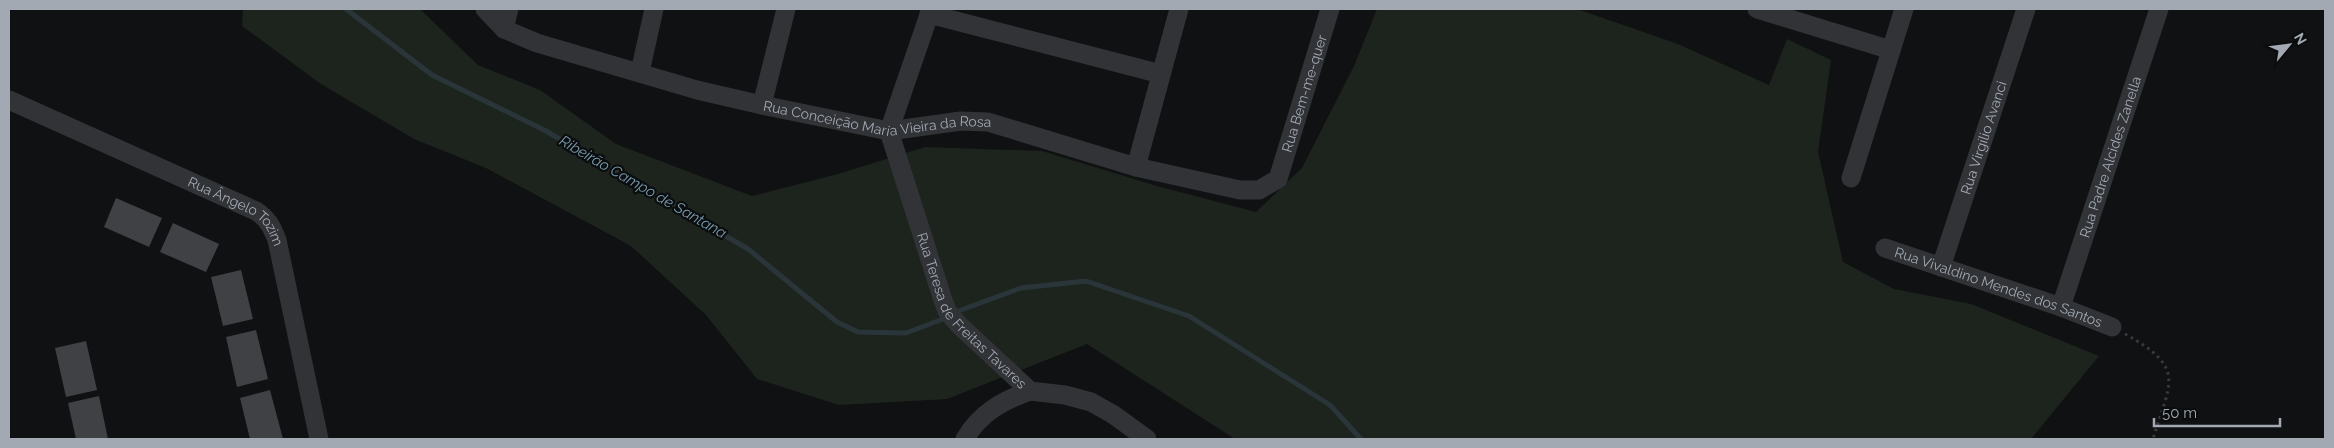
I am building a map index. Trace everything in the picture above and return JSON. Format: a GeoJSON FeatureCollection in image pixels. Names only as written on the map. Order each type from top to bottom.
{"type":"FeatureCollection","features":[{"type":"Feature","properties":{"kind":"street","name":"Rua Conceição Maria Vieira da Rosa"},"geometry":{"type":"LineString","coordinates":[[485,9],[504,29],[537,43],[697,90],[762,105],[890,131],[975,120],[1136,167],[1240,190],[1259,190],[1278,179]]}},
{"type":"Feature","properties":{"kind":"street"},"geometry":{"type":"LineString","coordinates":[[504,29],[509,9]]}},
{"type":"Feature","properties":{"kind":"street"},"geometry":{"type":"LineString","coordinates":[[640,72],[654,9]]}},
{"type":"Feature","properties":{"kind":"street"},"geometry":{"type":"LineString","coordinates":[[762,105],[786,9]]}},
{"type":"Feature","properties":{"kind":"street"},"geometry":{"type":"LineString","coordinates":[[1136,167],[1179,9]]}},
{"type":"Feature","properties":{"kind":"street","name":"Rua Bem-me-quer"},"geometry":{"type":"LineString","coordinates":[[1278,179],[1330,9]]}},
{"type":"Feature","properties":{"kind":"street"},"geometry":{"type":"LineString","coordinates":[[1757,9],[1800,15],[1891,50]]}},
{"type":"Feature","properties":{"kind":"street"},"geometry":{"type":"LineString","coordinates":[[1851,178],[1904,9]]}},
{"type":"Feature","properties":{"kind":"street","name":"Rua Virgílio Avanci"},"geometry":{"type":"LineString","coordinates":[[1941,267],[2026,9]]}},
{"type":"Feature","properties":{"kind":"street","name":"Rua Padre Alcides Zanella"},"geometry":{"type":"LineString","coordinates":[[2061,307],[2159,9]]}},
{"type":"Feature","properties":{"kind":"street"},"geometry":{"type":"LineString","coordinates":[[890,131],[930,12],[1162,74]]}},
{"type":"Feature","properties":{"kind":"street","name":"Rua Ângelo Tozim"},"geometry":{"type":"LineString","coordinates":[[9,100],[256,212],[265,218],[272,227],[277,240],[319,439]]}},
{"type":"Feature","properties":{"kind":"street","name":"Rua Teresa de Freitas Tavares"},"geometry":{"type":"LineString","coordinates":[[890,131],[947,310],[977,344],[1030,391],[1065,395],[1091,402],[1114,415],[1147,439]]}},
{"type":"Feature","properties":{"kind":"street","name":"Rua Vivaldino Mendes dos Santos"},"geometry":{"type":"LineString","coordinates":[[1885,248],[2061,307],[2112,327]]}},
{"type":"Feature","properties":{"kind":"street"},"geometry":{"type":"LineString","coordinates":[[965,439],[981,418],[994,406],[1030,391]]}},
{"type":"Feature","properties":{"kind":"path"},"geometry":{"type":"LineString","coordinates":[[2112,327],[2149,347],[2166,367],[2170,379],[2169,389],[2153,439]]}},
{"type":"Feature","properties":{"kind":"shaded area"},"geometry":{"type":"Polygon","coordinates":[[[243,9],[420,9],[478,65],[540,90],[616,144],[752,196],[838,174],[925,147],[1042,151],[1157,186],[1256,212],[1302,168],[1354,66],[1377,9],[1577,9],[1678,44],[1769,85],[1787,39],[1831,60],[1818,152],[1843,262],[1894,289],[1971,304],[2099,356],[2031,439],[1235,439],[1087,344],[947,399],[839,405],[757,379],[706,315],[631,246],[486,168],[414,139],[321,84],[242,26],[243,9]]]}},
{"type":"Feature","properties":{"kind":"building"},"geometry":{"type":"Polygon","coordinates":[[[116,198],[162,218],[149,247],[104,227],[116,198]]]}},
{"type":"Feature","properties":{"kind":"building"},"geometry":{"type":"Polygon","coordinates":[[[173,223],[219,244],[206,272],[160,252],[173,223]]]}},
{"type":"Feature","properties":{"kind":"building"},"geometry":{"type":"Polygon","coordinates":[[[241,270],[253,319],[223,326],[211,277],[241,270]]]}},
{"type":"Feature","properties":{"kind":"building"},"geometry":{"type":"Polygon","coordinates":[[[256,330],[268,379],[237,387],[226,337],[256,330]]]}},
{"type":"Feature","properties":{"kind":"building"},"geometry":{"type":"Polygon","coordinates":[[[86,341],[97,390],[66,397],[55,348],[86,341]]]}},
{"type":"Feature","properties":{"kind":"building"},"geometry":{"type":"Polygon","coordinates":[[[270,390],[283,439],[250,439],[240,398],[270,390]]]}},
{"type":"Feature","properties":{"kind":"building"},"geometry":{"type":"Polygon","coordinates":[[[99,396],[108,439],[76,439],[68,403],[99,396]]]}},
{"type":"Feature","properties":{"kind":"waterway","name":"Ribeirão Campo de Santana"},"geometry":{"type":"LineString","coordinates":[[346,9],[432,75],[546,131],[748,249],[837,322],[858,332],[906,333],[943,319]]}},
{"type":"Feature","properties":{"kind":"waterway","name":"Ribeirão Campo de Santana"},"geometry":{"type":"LineString","coordinates":[[961,310],[1021,288],[1086,281],[1189,316],[1330,405],[1361,439]]}}]}
